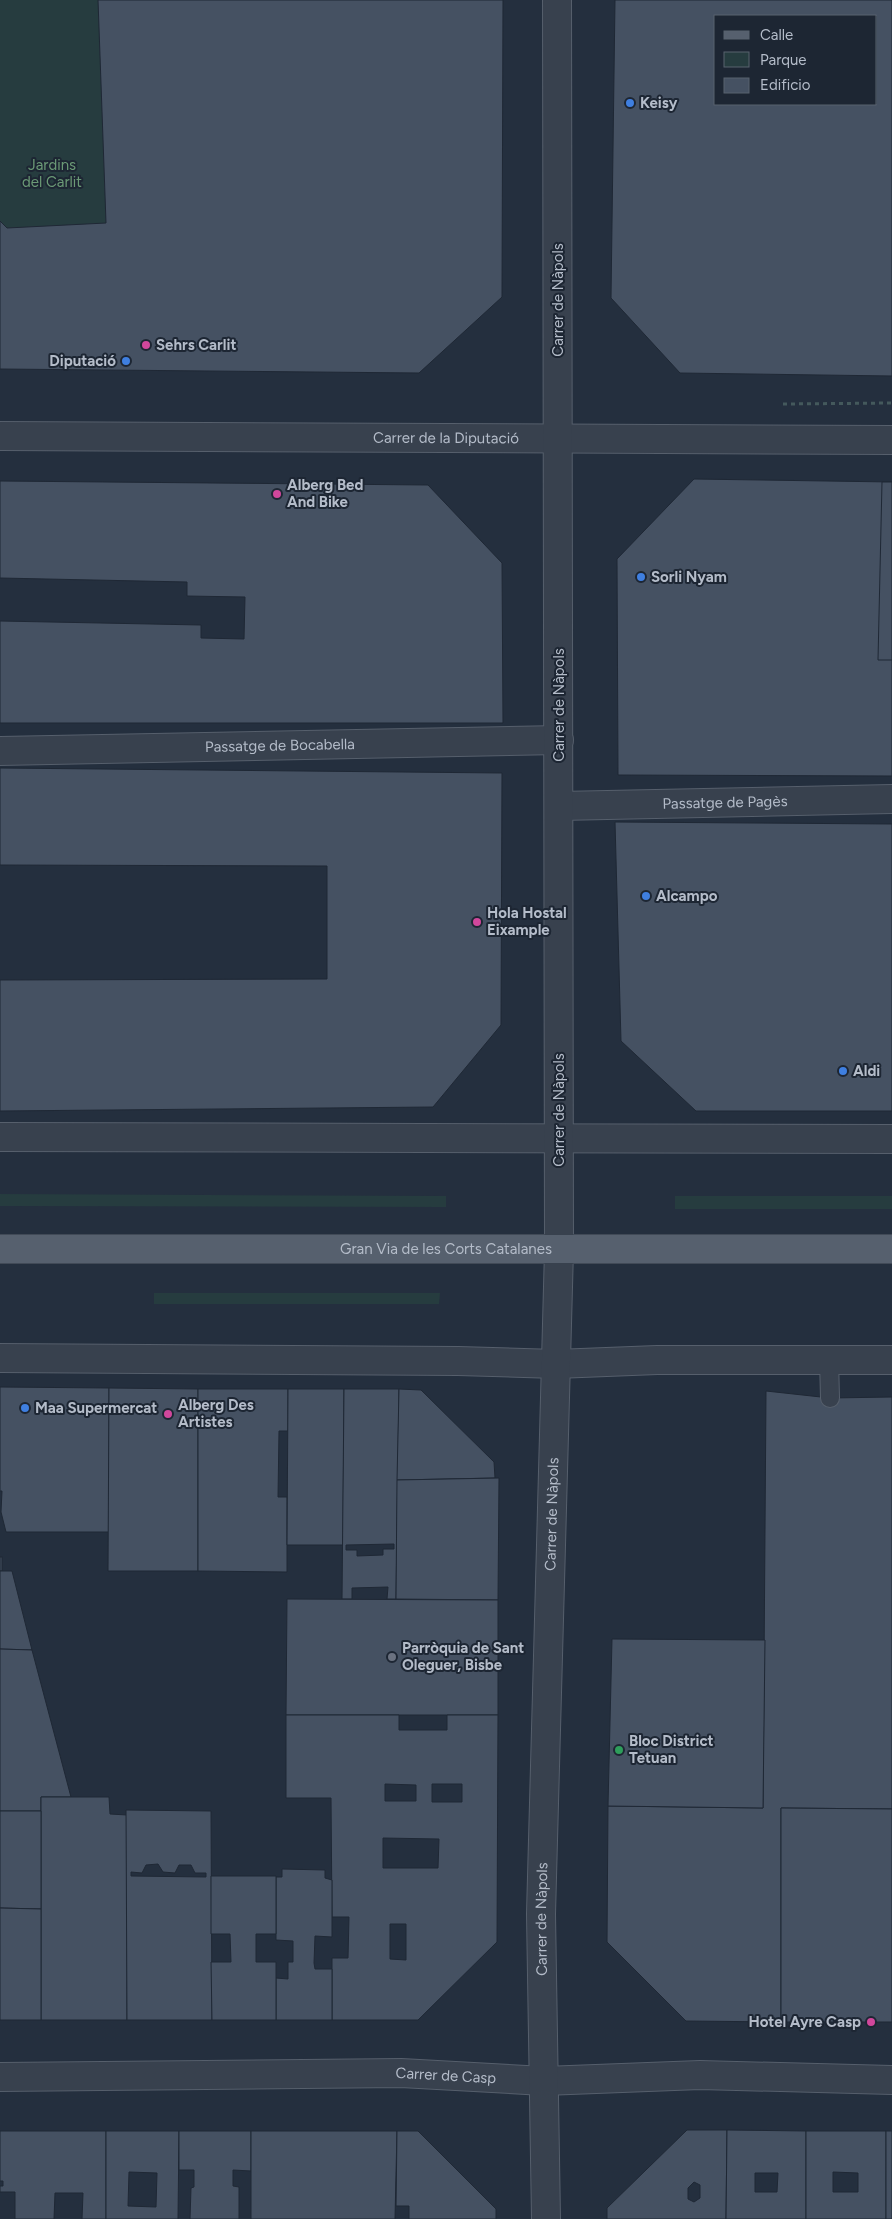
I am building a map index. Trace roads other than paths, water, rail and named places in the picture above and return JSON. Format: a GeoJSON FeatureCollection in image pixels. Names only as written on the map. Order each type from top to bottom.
{"type":"FeatureCollection","features":[{"type":"Feature","properties":{"kind":"main road","name":"Gran Via de les Corts Catalanes"},"geometry":{"type":"LineString","coordinates":[[0,1249],[147,1247],[560,1250],[892,1249]]}},
{"type":"Feature","properties":{"kind":"street","name":"Carrer de Nàpols"},"geometry":{"type":"LineString","coordinates":[[546,2219],[541,1914],[560,1250],[558,1138],[559,740],[556,0]]}},
{"type":"Feature","properties":{"kind":"street","name":"Carrer de la Diputació"},"geometry":{"type":"LineString","coordinates":[[0,436],[892,440]]}},
{"type":"Feature","properties":{"kind":"street","name":"Passatge de Bocabella"},"geometry":{"type":"LineString","coordinates":[[0,751],[559,740]]}},
{"type":"Feature","properties":{"kind":"street","name":"Passatge de Pagès"},"geometry":{"type":"LineString","coordinates":[[559,806],[892,799]]}},
{"type":"Feature","properties":{"kind":"street"},"geometry":{"type":"LineString","coordinates":[[0,1137],[892,1139]]}},
{"type":"Feature","properties":{"kind":"street"},"geometry":{"type":"LineString","coordinates":[[0,1358],[458,1361],[556,1364],[829,1359],[892,1360]]}},
{"type":"Feature","properties":{"kind":"street","name":"Carrer de Casp"},"geometry":{"type":"LineString","coordinates":[[0,2076],[401,2073],[544,2080],[700,2076],[892,2080]]}},
{"type":"Feature","properties":{"kind":"lane"},"geometry":{"type":"LineString","coordinates":[[829,1359],[830,1398]]}},
{"type":"Feature","properties":{"kind":"place","name":"Keisy"},"geometry":{"type":"Point","coordinates":[630,103]}},
{"type":"Feature","properties":{"kind":"place","name":"Sehrs Carlit"},"geometry":{"type":"Point","coordinates":[146,345]}},
{"type":"Feature","properties":{"kind":"place","name":"Diputació"},"geometry":{"type":"Point","coordinates":[126,361]}},
{"type":"Feature","properties":{"kind":"place","name":"Alberg Bed And Bike"},"geometry":{"type":"Point","coordinates":[277,494]}},
{"type":"Feature","properties":{"kind":"place","name":"Sorli Nyam"},"geometry":{"type":"Point","coordinates":[641,577]}},
{"type":"Feature","properties":{"kind":"place","name":"Alcampo"},"geometry":{"type":"Point","coordinates":[646,896]}},
{"type":"Feature","properties":{"kind":"place","name":"Hola Hostal Eixample"},"geometry":{"type":"Point","coordinates":[477,922]}},
{"type":"Feature","properties":{"kind":"place","name":"Aldi"},"geometry":{"type":"Point","coordinates":[843,1071]}},
{"type":"Feature","properties":{"kind":"place","name":"Maa Supermercat"},"geometry":{"type":"Point","coordinates":[25,1408]}},
{"type":"Feature","properties":{"kind":"place","name":"Alberg Des Artistes"},"geometry":{"type":"Point","coordinates":[168,1414]}},
{"type":"Feature","properties":{"kind":"place","name":"Parròquia de Sant Oleguer, Bisbe"},"geometry":{"type":"Point","coordinates":[392,1657]}},
{"type":"Feature","properties":{"kind":"place","name":"Bloc District Tetuan"},"geometry":{"type":"Point","coordinates":[619,1750]}},
{"type":"Feature","properties":{"kind":"place","name":"Hotel Ayre Casp"},"geometry":{"type":"Point","coordinates":[871,2022]}},
{"type":"Feature","properties":{"kind":"park label","name":"Jardins del Carlit"},"geometry":{"type":"Point","coordinates":[52,174]}}]}
